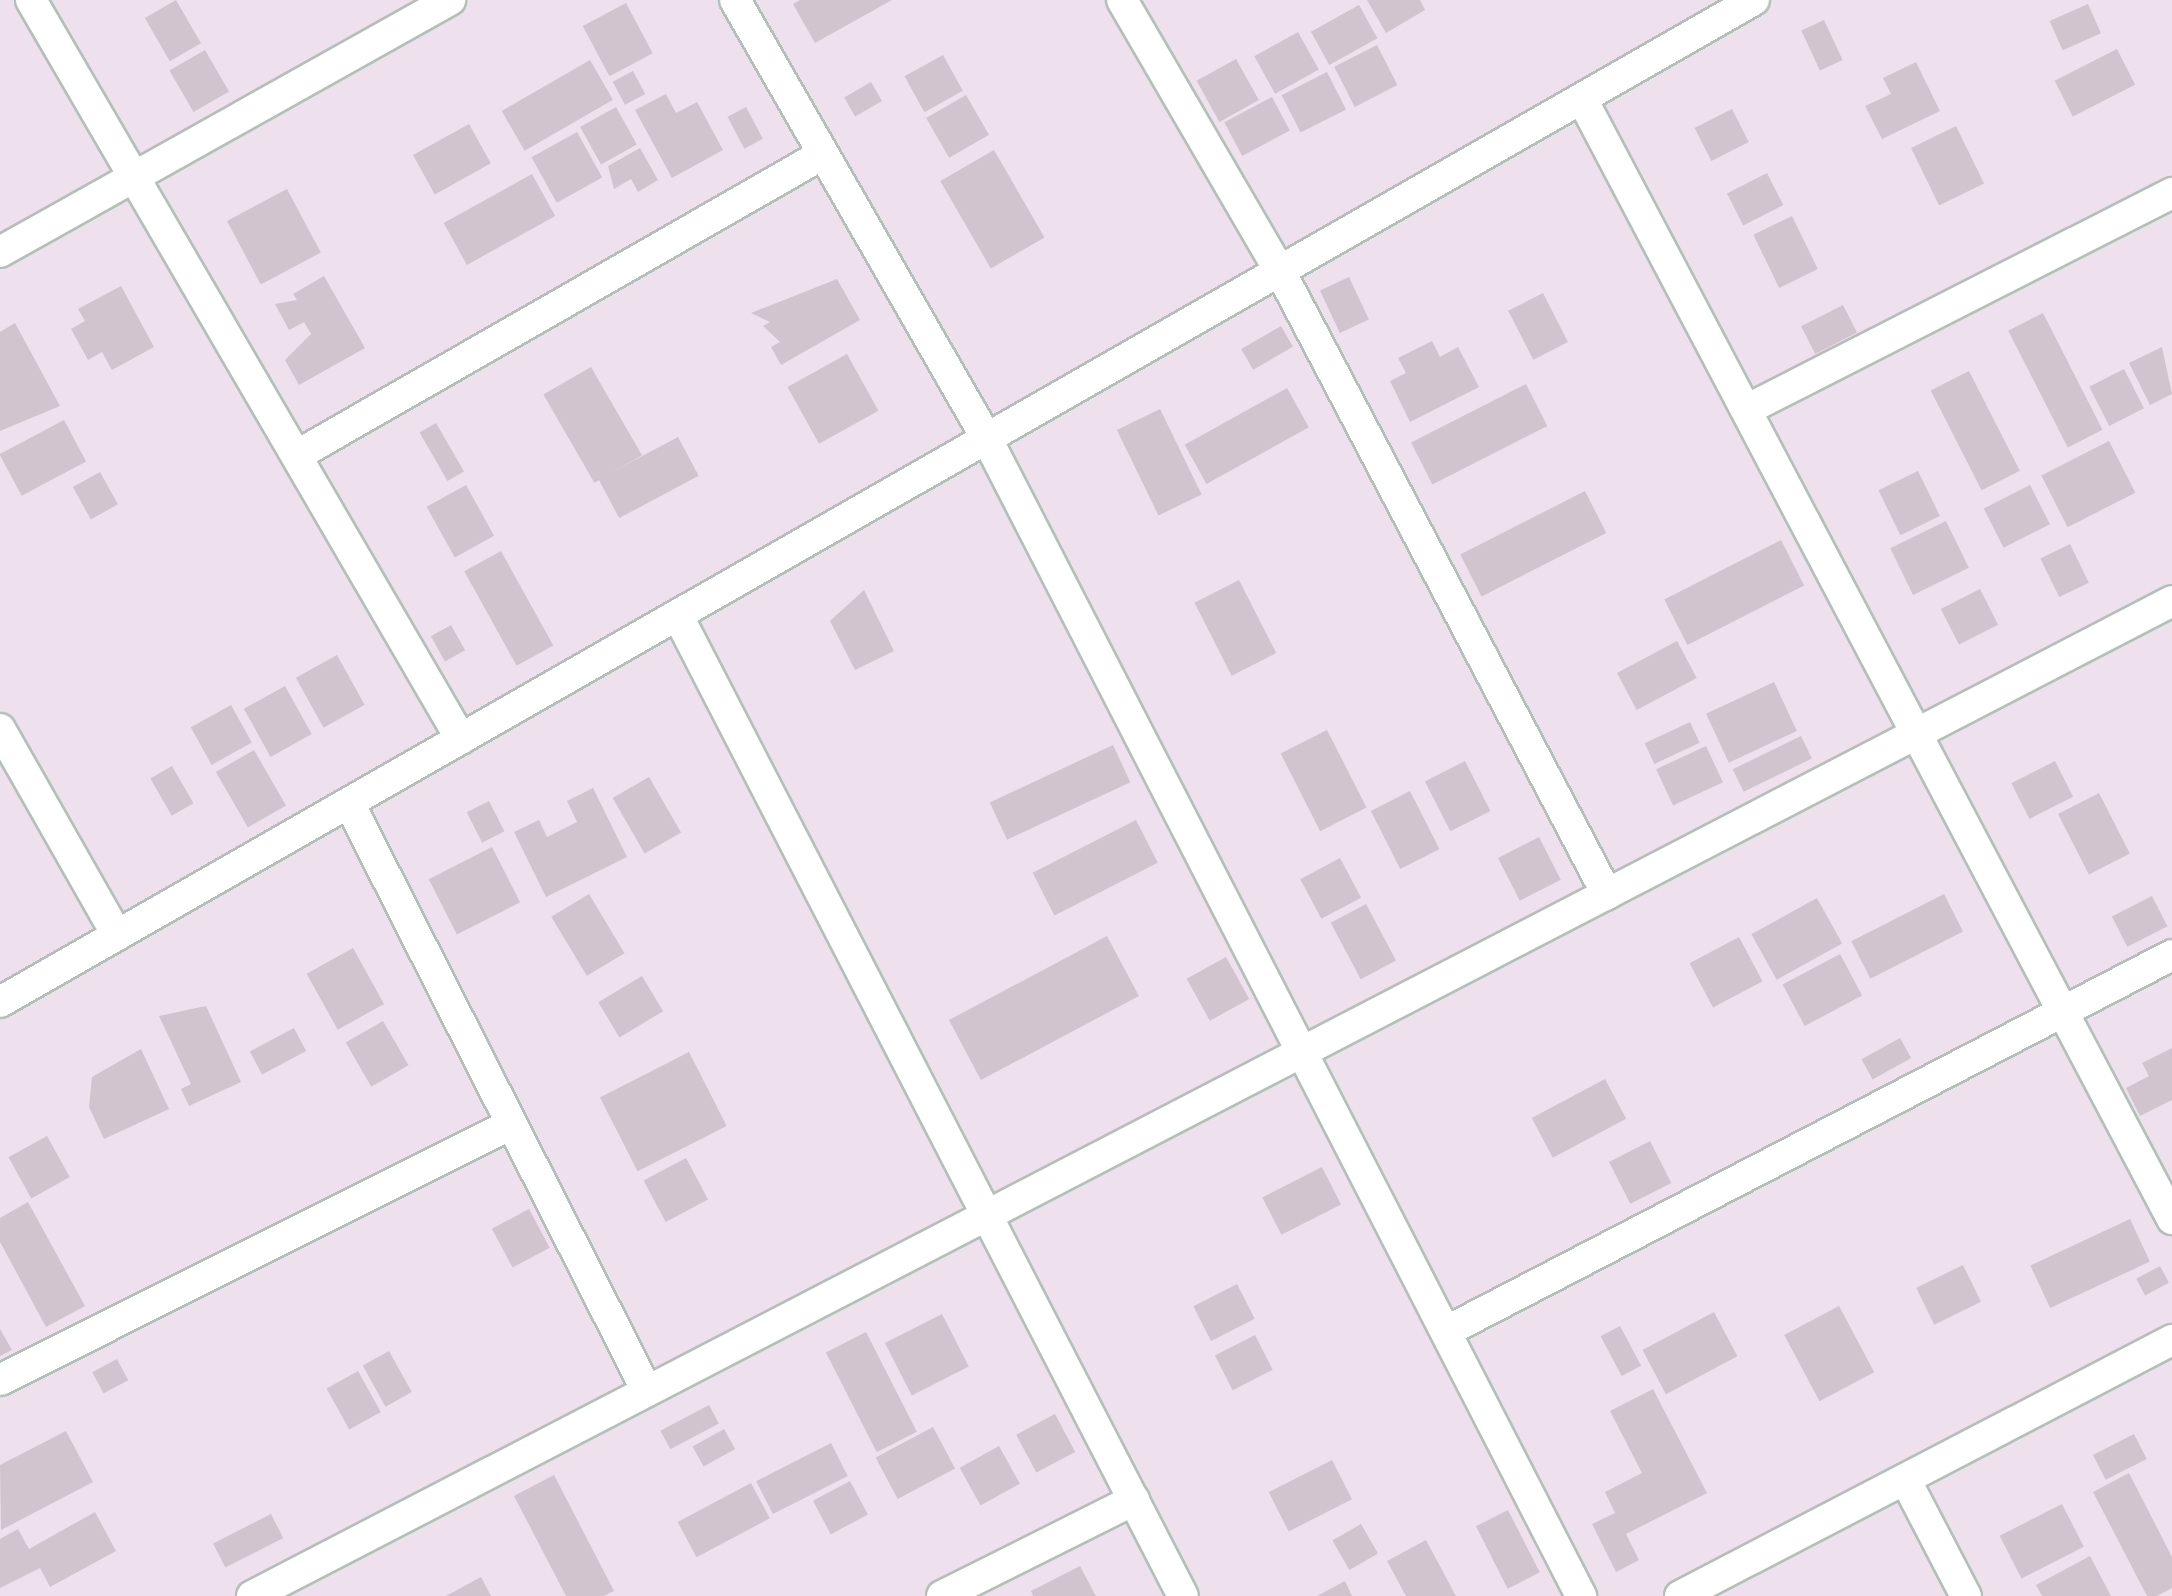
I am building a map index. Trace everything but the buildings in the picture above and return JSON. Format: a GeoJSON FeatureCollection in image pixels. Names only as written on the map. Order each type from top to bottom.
{"type":"FeatureCollection","features":[{"type":"Feature","properties":{"kind":"street"},"geometry":{"type":"LineString","coordinates":[[31,0],[301,453],[460,739]]}},
{"type":"Feature","properties":{"kind":"street"},"geometry":{"type":"LineString","coordinates":[[0,252],[450,0]]}},
{"type":"Feature","properties":{"kind":"street"},"geometry":{"type":"LineString","coordinates":[[735,0],[987,439],[1307,1048],[1581,1596]]}},
{"type":"Feature","properties":{"kind":"street"},"geometry":{"type":"LineString","coordinates":[[1122,0],[1280,272],[1607,894]]}},
{"type":"Feature","properties":{"kind":"street"},"geometry":{"type":"LineString","coordinates":[[0,1002],[1754,0]]}},
{"type":"Feature","properties":{"kind":"street"},"geometry":{"type":"LineString","coordinates":[[1582,99],[1750,408],[2172,1219]]}},
{"type":"Feature","properties":{"kind":"street"},"geometry":{"type":"LineString","coordinates":[[301,453],[824,154]]}},
{"type":"Feature","properties":{"kind":"street"},"geometry":{"type":"LineString","coordinates":[[1750,408],[2172,193]]}},
{"type":"Feature","properties":{"kind":"street"},"geometry":{"type":"LineString","coordinates":[[252,1596],[2172,601]]}},
{"type":"Feature","properties":{"kind":"street"},"geometry":{"type":"LineString","coordinates":[[678,616],[1183,1596]]}},
{"type":"Feature","properties":{"kind":"street"},"geometry":{"type":"LineString","coordinates":[[0,730],[117,935]]}},
{"type":"Feature","properties":{"kind":"street"},"geometry":{"type":"LineString","coordinates":[[350,803],[647,1391]]}},
{"type":"Feature","properties":{"kind":"street"},"geometry":{"type":"LineString","coordinates":[[1449,1330],[2172,955]]}},
{"type":"Feature","properties":{"kind":"street"},"geometry":{"type":"LineString","coordinates":[[0,1380],[512,1124]]}},
{"type":"Feature","properties":{"kind":"street"},"geometry":{"type":"LineString","coordinates":[[1680,1596],[2172,1340]]}},
{"type":"Feature","properties":{"kind":"street"},"geometry":{"type":"LineString","coordinates":[[1905,1478],[1966,1596]]}},
{"type":"Feature","properties":{"kind":"street"},"geometry":{"type":"LineString","coordinates":[[942,1596],[1134,1500]]}}]}
